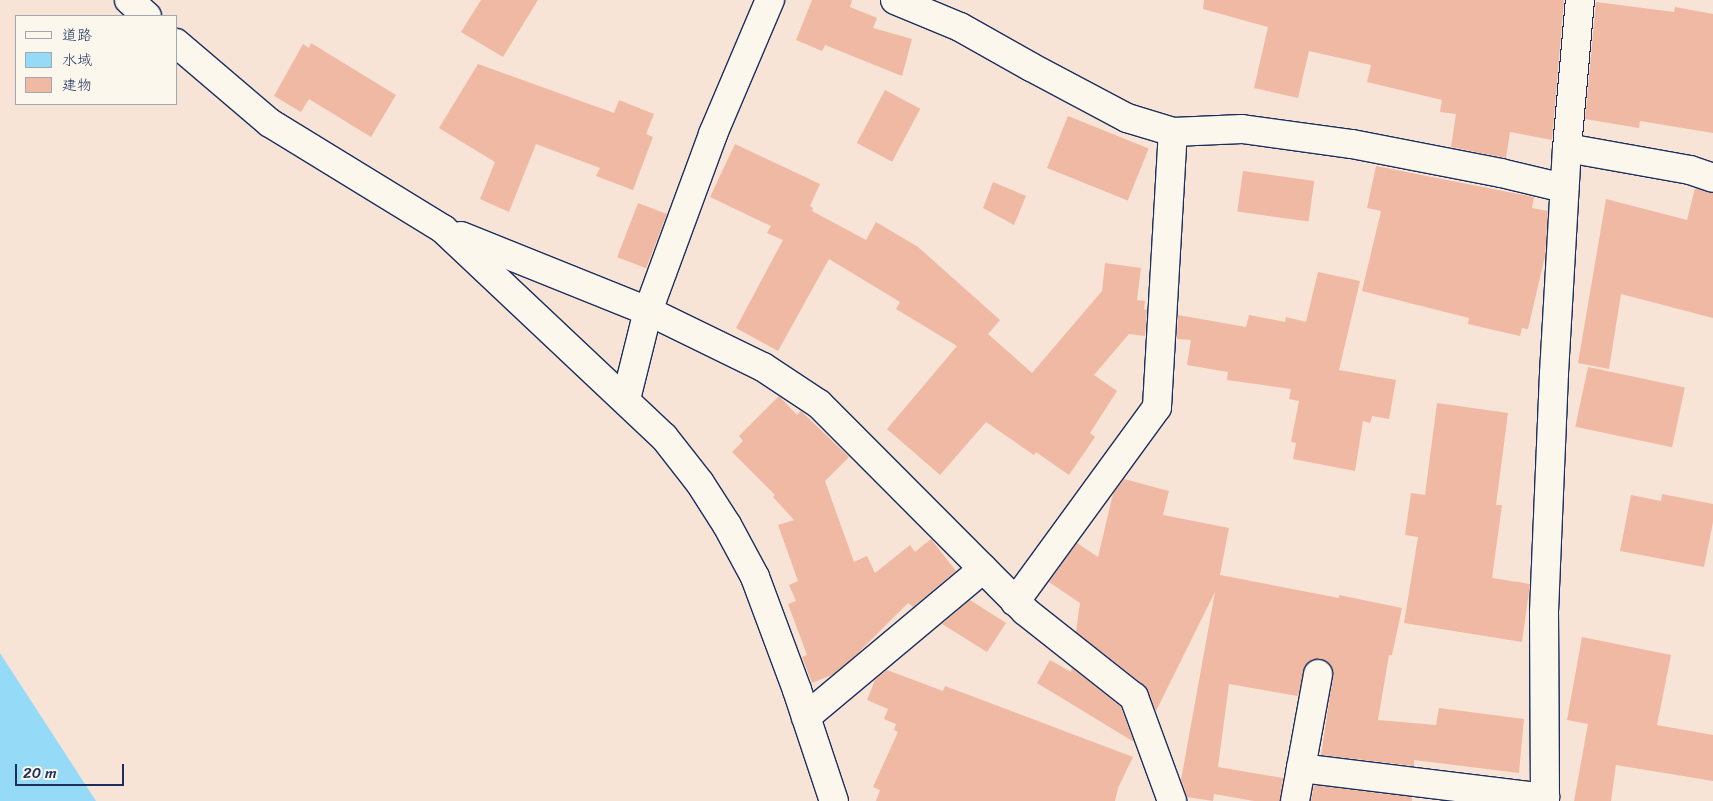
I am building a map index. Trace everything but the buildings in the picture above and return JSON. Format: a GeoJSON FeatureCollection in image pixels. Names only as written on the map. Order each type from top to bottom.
{"type":"FeatureCollection","features":[{"type":"Feature","properties":{"kind":"street"},"geometry":{"type":"LineString","coordinates":[[129,0],[146,15]]}},
{"type":"Feature","properties":{"kind":"street"},"geometry":{"type":"LineString","coordinates":[[626,400],[648,311],[713,134],[770,0]]}},
{"type":"Feature","properties":{"kind":"street"},"geometry":{"type":"LineString","coordinates":[[895,0],[960,27],[1039,72],[1127,118],[1173,132],[1242,129],[1352,144],[1501,173],[1564,188]]}},
{"type":"Feature","properties":{"kind":"street"},"geometry":{"type":"LineString","coordinates":[[1301,768],[1545,799],[1544,612],[1564,188],[1580,0]]}},
{"type":"Feature","properties":{"kind":"street"},"geometry":{"type":"LineString","coordinates":[[178,44],[270,123],[443,229],[648,311],[763,367],[820,404],[1015,602],[1134,697],[1172,801]]}},
{"type":"Feature","properties":{"kind":"street"},"geometry":{"type":"LineString","coordinates":[[1015,602],[1157,407],[1173,132]]}},
{"type":"Feature","properties":{"kind":"street"},"geometry":{"type":"LineString","coordinates":[[1567,148],[1690,170],[1713,178]]}},
{"type":"Feature","properties":{"kind":"street"},"geometry":{"type":"LineString","coordinates":[[443,229],[664,437],[700,483],[727,525],[755,577],[806,717],[834,801]]}},
{"type":"Feature","properties":{"kind":"street"},"geometry":{"type":"LineString","coordinates":[[806,717],[983,569]]}},
{"type":"Feature","properties":{"kind":"street"},"geometry":{"type":"LineString","coordinates":[[1295,801],[1318,674]]}},
{"type":"Feature","properties":{"kind":"water"},"geometry":{"type":"Polygon","coordinates":[[[0,653],[96,801],[0,801],[0,653]]]}}]}
